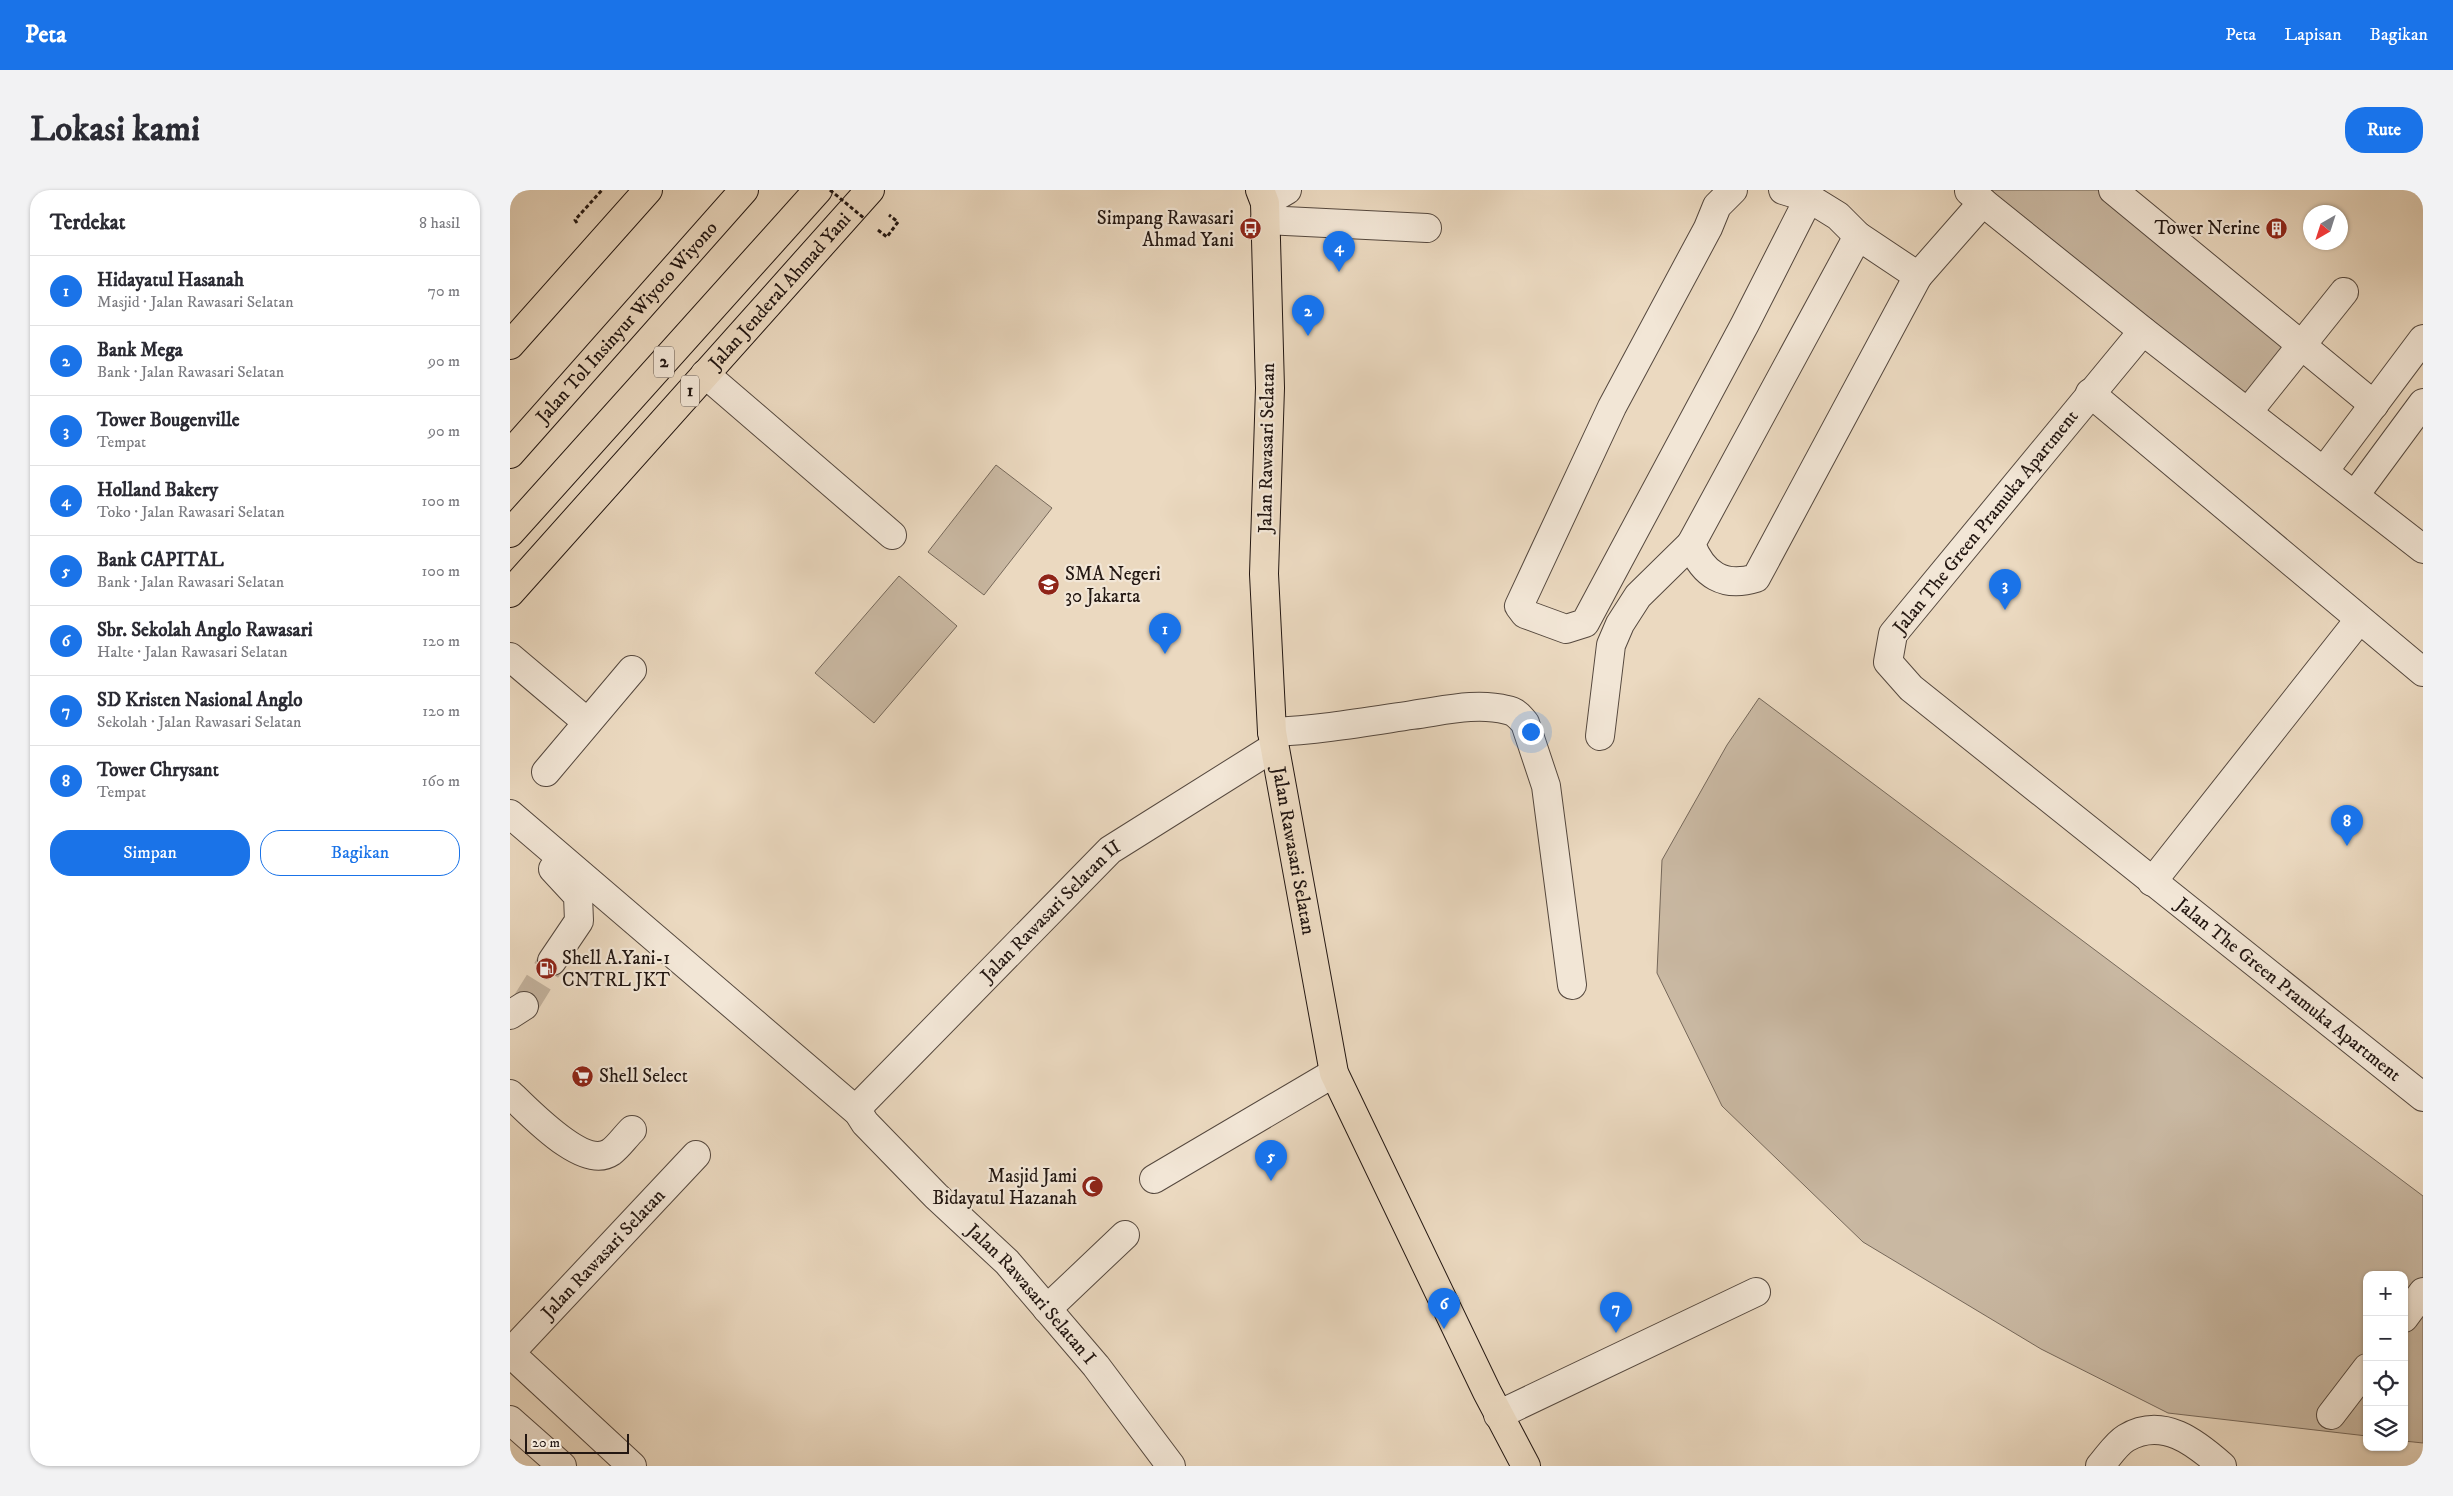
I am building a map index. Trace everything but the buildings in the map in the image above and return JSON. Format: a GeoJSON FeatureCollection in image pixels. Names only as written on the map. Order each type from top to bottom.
{"type":"FeatureCollection","features":[{"type":"Feature","properties":{"kind":"main road"},"geometry":{"type":"LineString","coordinates":[[510,345],[648,190]]}},
{"type":"Feature","properties":{"kind":"main road","name":"Jalan Tol Insinyur Wiyoto Wiyono"},"geometry":{"type":"LineString","coordinates":[[510,454],[744,190]]}},
{"type":"Feature","properties":{"kind":"main road","name":"2"},"geometry":{"type":"LineString","coordinates":[[510,533],[818,190]]}},
{"type":"Feature","properties":{"kind":"main road","name":"Jalan Jenderal Ahmad Yani"},"geometry":{"type":"LineString","coordinates":[[510,592],[870,190]]}},
{"type":"Feature","properties":{"kind":"main road","name":"Jalan Rawasari Selatan"},"geometry":{"type":"LineString","coordinates":[[1269,201],[1270,388],[1264,574],[1273,740],[1334,1073],[1498,1415],[1526,1466]]}},
{"type":"Feature","properties":{"kind":"street"},"geometry":{"type":"LineString","coordinates":[[510,437],[726,190]]}},
{"type":"Feature","properties":{"kind":"street"},"geometry":{"type":"LineString","coordinates":[[510,519],[801,190]]}},
{"type":"Feature","properties":{"kind":"street"},"geometry":{"type":"LineString","coordinates":[[1733,190],[1717,206],[1708,228],[1612,407],[1518,606],[1525,614],[1566,629],[1585,623],[1745,324],[1809,198]]}},
{"type":"Feature","properties":{"kind":"street"},"geometry":{"type":"LineString","coordinates":[[1783,190],[1809,198],[1838,216],[1858,236],[1918,276]]}},
{"type":"Feature","properties":{"kind":"street"},"geometry":{"type":"LineString","coordinates":[[2113,190],[2374,405]]}},
{"type":"Feature","properties":{"kind":"street"},"geometry":{"type":"LineString","coordinates":[[1691,544],[1698,562],[1724,581],[1742,582],[1756,578],[1918,276],[1976,196],[2143,331],[2423,549]]}},
{"type":"Feature","properties":{"kind":"street"},"geometry":{"type":"LineString","coordinates":[[1269,201],[1427,228]]}},
{"type":"Feature","properties":{"kind":"street"},"geometry":{"type":"LineString","coordinates":[[1600,736],[1611,646],[1620,624],[1638,596],[1691,544],[1858,236]]}},
{"type":"Feature","properties":{"kind":"street"},"geometry":{"type":"LineString","coordinates":[[2248,412],[2344,292]]}},
{"type":"Feature","properties":{"kind":"street","name":"Jalan The Green Pramuka Apartment"},"geometry":{"type":"LineString","coordinates":[[2143,331],[1892,634],[1888,662],[1911,688],[2423,1097]]}},
{"type":"Feature","properties":{"kind":"street"},"geometry":{"type":"LineString","coordinates":[[2324,471],[2423,339]]}},
{"type":"Feature","properties":{"kind":"street"},"geometry":{"type":"LineString","coordinates":[[705,374],[892,535]]}},
{"type":"Feature","properties":{"kind":"street"},"geometry":{"type":"LineString","coordinates":[[2090,393],[2423,672]]}},
{"type":"Feature","properties":{"kind":"street"},"geometry":{"type":"LineString","coordinates":[[2355,495],[2423,403]]}},
{"type":"Feature","properties":{"kind":"street"},"geometry":{"type":"LineString","coordinates":[[2152,882],[2359,620]]}},
{"type":"Feature","properties":{"kind":"street"},"geometry":{"type":"LineString","coordinates":[[510,656],[587,722]]}},
{"type":"Feature","properties":{"kind":"street"},"geometry":{"type":"LineString","coordinates":[[546,772],[632,670]]}},
{"type":"Feature","properties":{"kind":"street"},"geometry":{"type":"LineString","coordinates":[[1273,740],[1305,731],[1465,707],[1497,708],[1509,710],[1518,715],[1526,722],[1546,786],[1572,985]]}},
{"type":"Feature","properties":{"kind":"street","name":"Jalan Rawasari Selatan II"},"geometry":{"type":"LineString","coordinates":[[858,1112],[863,1102],[1110,850],[1273,740]]}},
{"type":"Feature","properties":{"kind":"street","name":"Jalan Rawasari Selatan I"},"geometry":{"type":"LineString","coordinates":[[510,814],[858,1112],[865,1123],[936,1196],[1007,1262],[1096,1366],[1171,1466]]}},
{"type":"Feature","properties":{"kind":"street"},"geometry":{"type":"LineString","coordinates":[[510,837],[556,872],[578,896],[580,921],[552,962]]}},
{"type":"Feature","properties":{"kind":"street"},"geometry":{"type":"LineString","coordinates":[[1154,1179],[1334,1073]]}},
{"type":"Feature","properties":{"kind":"street"},"geometry":{"type":"LineString","coordinates":[[510,1094],[565,1144],[592,1156],[610,1153],[632,1130]]}},
{"type":"Feature","properties":{"kind":"street","name":"Jalan Rawasari Selatan"},"geometry":{"type":"LineString","coordinates":[[632,1466],[510,1353],[696,1156]]}},
{"type":"Feature","properties":{"kind":"street"},"geometry":{"type":"LineString","coordinates":[[1047,1309],[1125,1235]]}},
{"type":"Feature","properties":{"kind":"street"},"geometry":{"type":"LineString","coordinates":[[1498,1415],[1756,1292]]}},
{"type":"Feature","properties":{"kind":"street"},"geometry":{"type":"LineString","coordinates":[[2405,1316],[2423,1292]]}},
{"type":"Feature","properties":{"kind":"street"},"geometry":{"type":"LineString","coordinates":[[2331,1415],[2363,1373]]}},
{"type":"Feature","properties":{"kind":"street"},"geometry":{"type":"LineString","coordinates":[[510,1420],[562,1466]]}},
{"type":"Feature","properties":{"kind":"street"},"geometry":{"type":"LineString","coordinates":[[2100,1466],[2125,1439],[2138,1433],[2156,1431],[2180,1434],[2222,1466]]}},
{"type":"Feature","properties":{"kind":"path"},"geometry":{"type":"LineString","coordinates":[[830,190],[865,219]]}},
{"type":"Feature","properties":{"kind":"shaded area"},"geometry":{"type":"Polygon","coordinates":[[[1969,190],[2113,190],[2301,345],[2248,412],[1969,190]]]}},
{"type":"Feature","properties":{"kind":"shaded area"},"geometry":{"type":"Polygon","coordinates":[[[996,465],[1052,508],[984,595],[928,552],[996,465]]]}},
{"type":"Feature","properties":{"kind":"shaded area"},"geometry":{"type":"Polygon","coordinates":[[[899,576],[957,626],[874,723],[815,673],[899,576]]]}},
{"type":"Feature","properties":{"kind":"shaded area"},"geometry":{"type":"Polygon","coordinates":[[[1759,698],[2423,1196],[2423,1443],[2408,1441],[2408,1271],[2363,1271],[2363,1436],[2168,1413],[2041,1349],[1863,1242],[1722,1106],[1657,973],[1662,860],[1727,745],[1759,698]]]}},
{"type":"Feature","properties":{"kind":"tunnel"},"geometry":{"type":"LineString","coordinates":[[524,1006],[552,961]]}},
{"type":"Feature","properties":{"kind":"place","name":"Tower Nerine"},"geometry":{"type":"Point","coordinates":[2276,228]}},
{"type":"Feature","properties":{"kind":"place","name":"Simpang Rawasari Ahmad Yani"},"geometry":{"type":"Point","coordinates":[1250,229]}},
{"type":"Feature","properties":{"kind":"place","name":"Holland Bakery"},"geometry":{"type":"Point","coordinates":[1339,272]}},
{"type":"Feature","properties":{"kind":"place","name":"Bank Mega"},"geometry":{"type":"Point","coordinates":[1308,336]}},
{"type":"Feature","properties":{"kind":"place","name":"SMA Negeri 30 Jakarta"},"geometry":{"type":"Point","coordinates":[1049,585]}},
{"type":"Feature","properties":{"kind":"place","name":"Tower Bougenville"},"geometry":{"type":"Point","coordinates":[2005,610]}},
{"type":"Feature","properties":{"kind":"place","name":"Hidayatul Hasanah"},"geometry":{"type":"Point","coordinates":[1165,654]}},
{"type":"Feature","properties":{"kind":"place","name":"Tower Chrysant"},"geometry":{"type":"Point","coordinates":[2347,846]}},
{"type":"Feature","properties":{"kind":"place","name":"Shell A.Yani-1 CNTRL JKT"},"geometry":{"type":"Point","coordinates":[546,969]}},
{"type":"Feature","properties":{"kind":"place","name":"Shell Select"},"geometry":{"type":"Point","coordinates":[583,1076]}},
{"type":"Feature","properties":{"kind":"place","name":"Bank CAPITAL"},"geometry":{"type":"Point","coordinates":[1271,1181]}},
{"type":"Feature","properties":{"kind":"place","name":"Masjid Jami Bidayatul Hazanah"},"geometry":{"type":"Point","coordinates":[1093,1187]}},
{"type":"Feature","properties":{"kind":"place","name":"Sbr. Sekolah Anglo Rawasari"},"geometry":{"type":"Point","coordinates":[1444,1329]}},
{"type":"Feature","properties":{"kind":"place","name":"SD Kristen Nasional Anglo"},"geometry":{"type":"Point","coordinates":[1616,1333]}}]}
